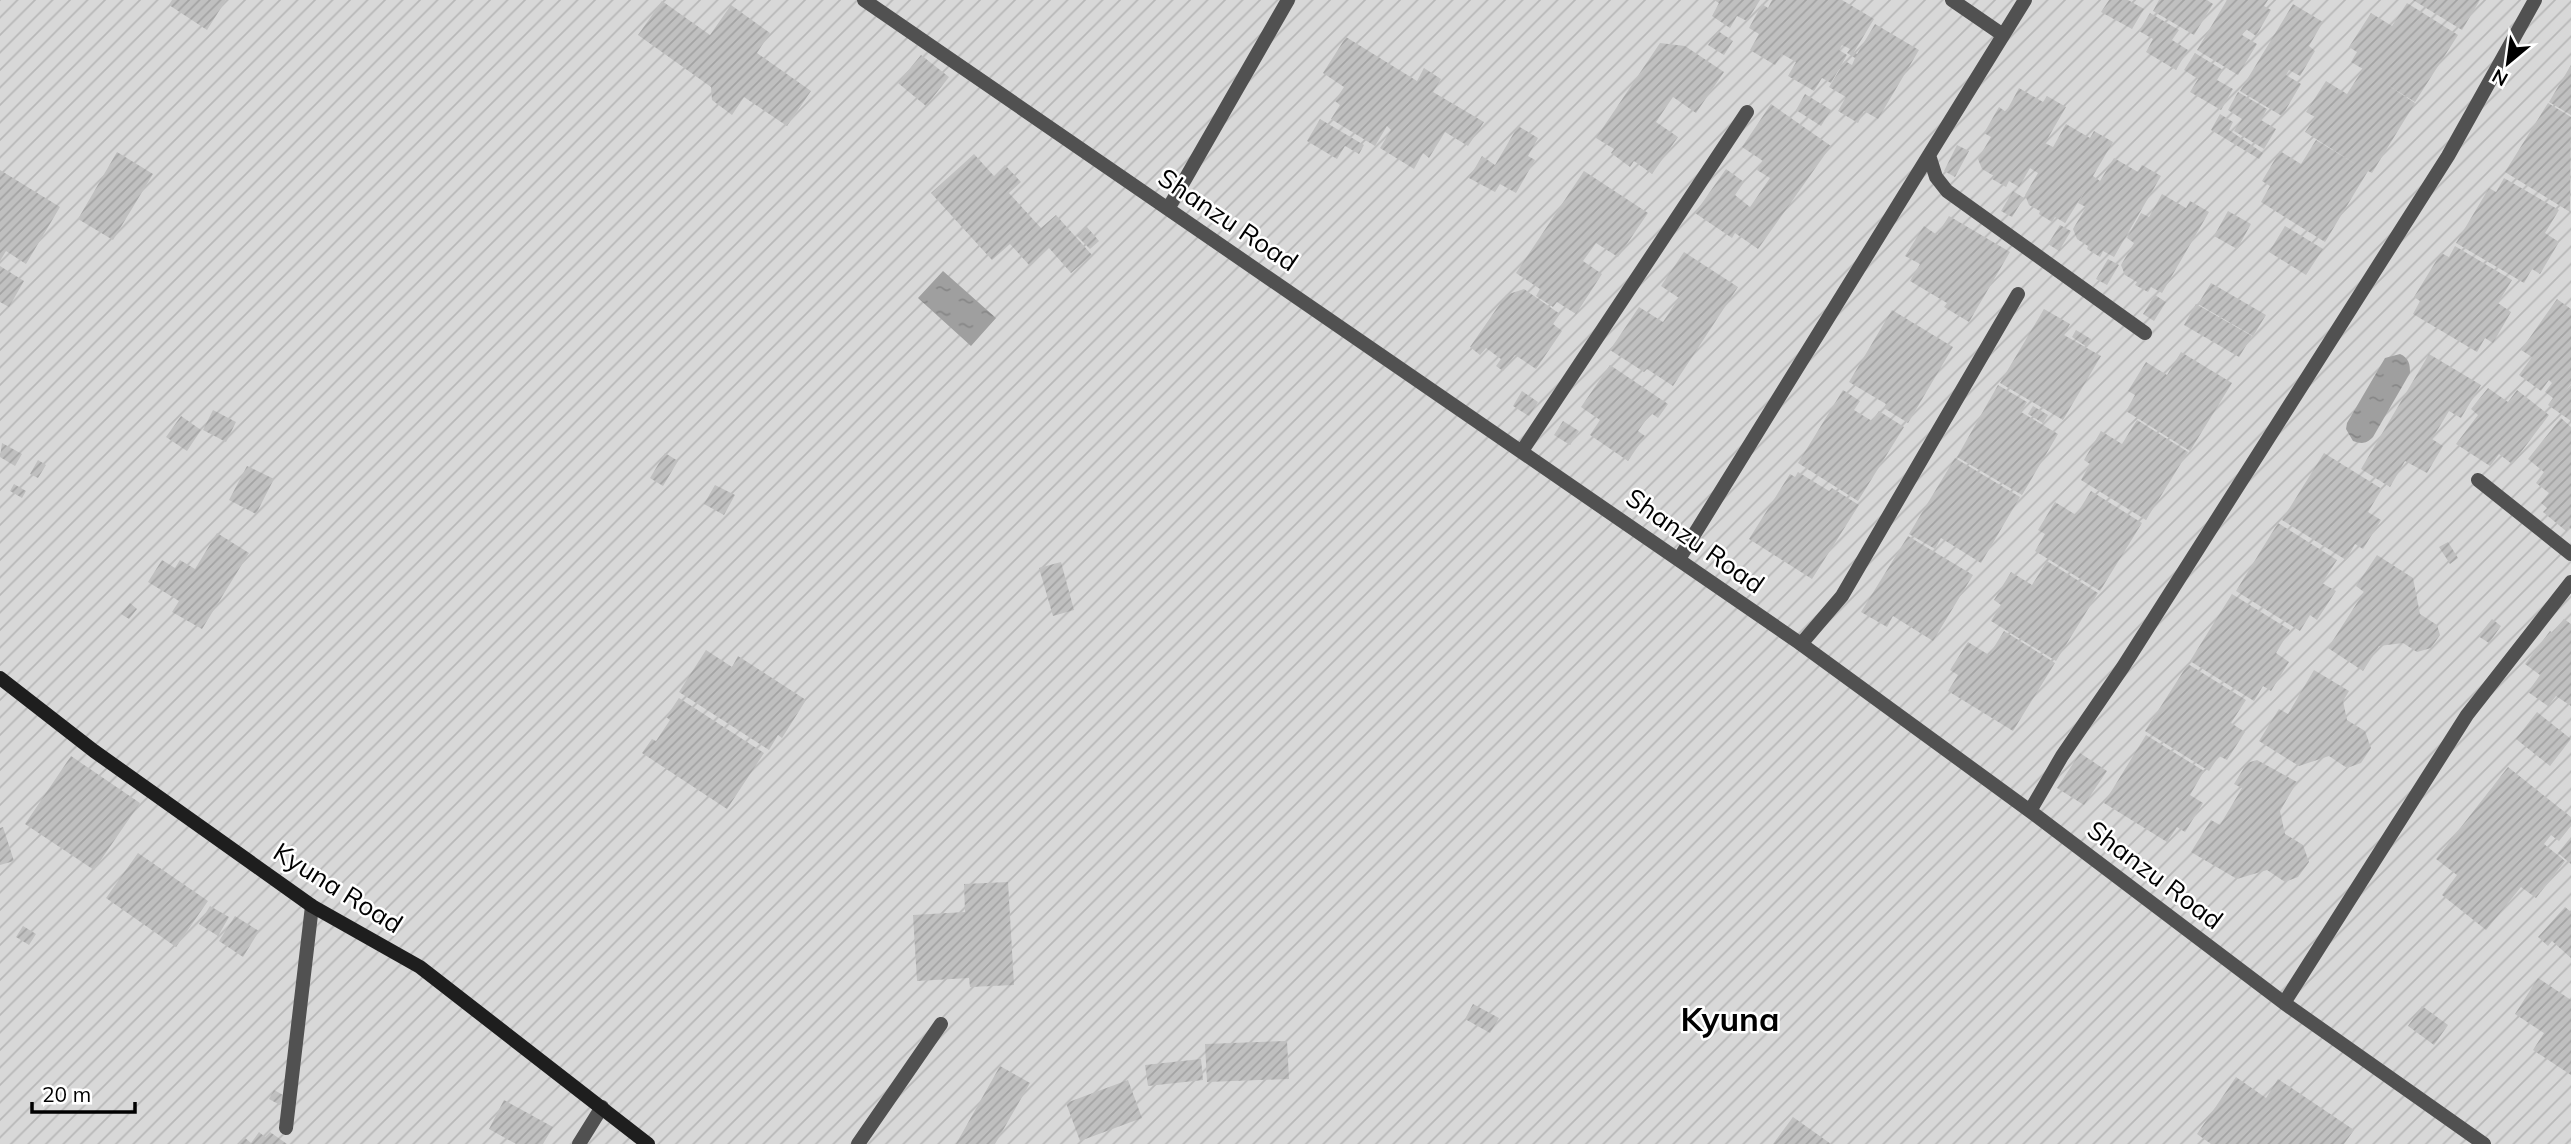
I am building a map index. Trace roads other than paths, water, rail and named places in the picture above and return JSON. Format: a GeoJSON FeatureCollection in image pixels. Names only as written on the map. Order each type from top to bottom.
{"type":"FeatureCollection","features":[{"type":"Feature","properties":{"kind":"main road","name":"Kyuna Road"},"geometry":{"type":"LineString","coordinates":[[0,678],[94,751],[312,906],[421,967],[648,1144]]}},
{"type":"Feature","properties":{"kind":"street","name":"Shanzu Road"},"geometry":{"type":"LineString","coordinates":[[864,0],[1801,644],[2031,811],[2284,1003],[2484,1144]]}},
{"type":"Feature","properties":{"kind":"street"},"geometry":{"type":"LineString","coordinates":[[1168,209],[1288,0]]}},
{"type":"Feature","properties":{"kind":"street"},"geometry":{"type":"LineString","coordinates":[[1952,0],[2003,35]]}},
{"type":"Feature","properties":{"kind":"street"},"geometry":{"type":"LineString","coordinates":[[1679,559],[2025,0]]}},
{"type":"Feature","properties":{"kind":"street"},"geometry":{"type":"LineString","coordinates":[[2031,811],[2062,756],[2123,667],[2448,156],[2535,0]]}},
{"type":"Feature","properties":{"kind":"street"},"geometry":{"type":"LineString","coordinates":[[1522,451],[1747,113]]}},
{"type":"Feature","properties":{"kind":"street"},"geometry":{"type":"LineString","coordinates":[[1929,155],[1936,177],[1947,191],[2145,333]]}},
{"type":"Feature","properties":{"kind":"street"},"geometry":{"type":"LineString","coordinates":[[1801,644],[1842,596],[2018,295]]}},
{"type":"Feature","properties":{"kind":"street"},"geometry":{"type":"LineString","coordinates":[[2477,480],[2571,554]]}},
{"type":"Feature","properties":{"kind":"street"},"geometry":{"type":"LineString","coordinates":[[2284,1003],[2467,715],[2571,582]]}},
{"type":"Feature","properties":{"kind":"street"},"geometry":{"type":"LineString","coordinates":[[286,1128],[312,906]]}},
{"type":"Feature","properties":{"kind":"street"},"geometry":{"type":"LineString","coordinates":[[858,1144],[941,1024]]}},
{"type":"Feature","properties":{"kind":"street"},"geometry":{"type":"LineString","coordinates":[[579,1144],[602,1107]]}},
{"type":"Feature","properties":{"kind":"water"},"geometry":{"type":"Polygon","coordinates":[[[943,271],[996,318],[971,346],[918,298],[943,271]]]}},
{"type":"Feature","properties":{"kind":"water"},"geometry":{"type":"Polygon","coordinates":[[[2400,354],[2408,362],[2410,373],[2373,437],[2364,443],[2353,441],[2346,429],[2347,423],[2385,358],[2400,354]]]}},
{"type":"Feature","properties":{"kind":"district","name":"Kyuna"},"geometry":{"type":"Point","coordinates":[1730,1019]}}]}
